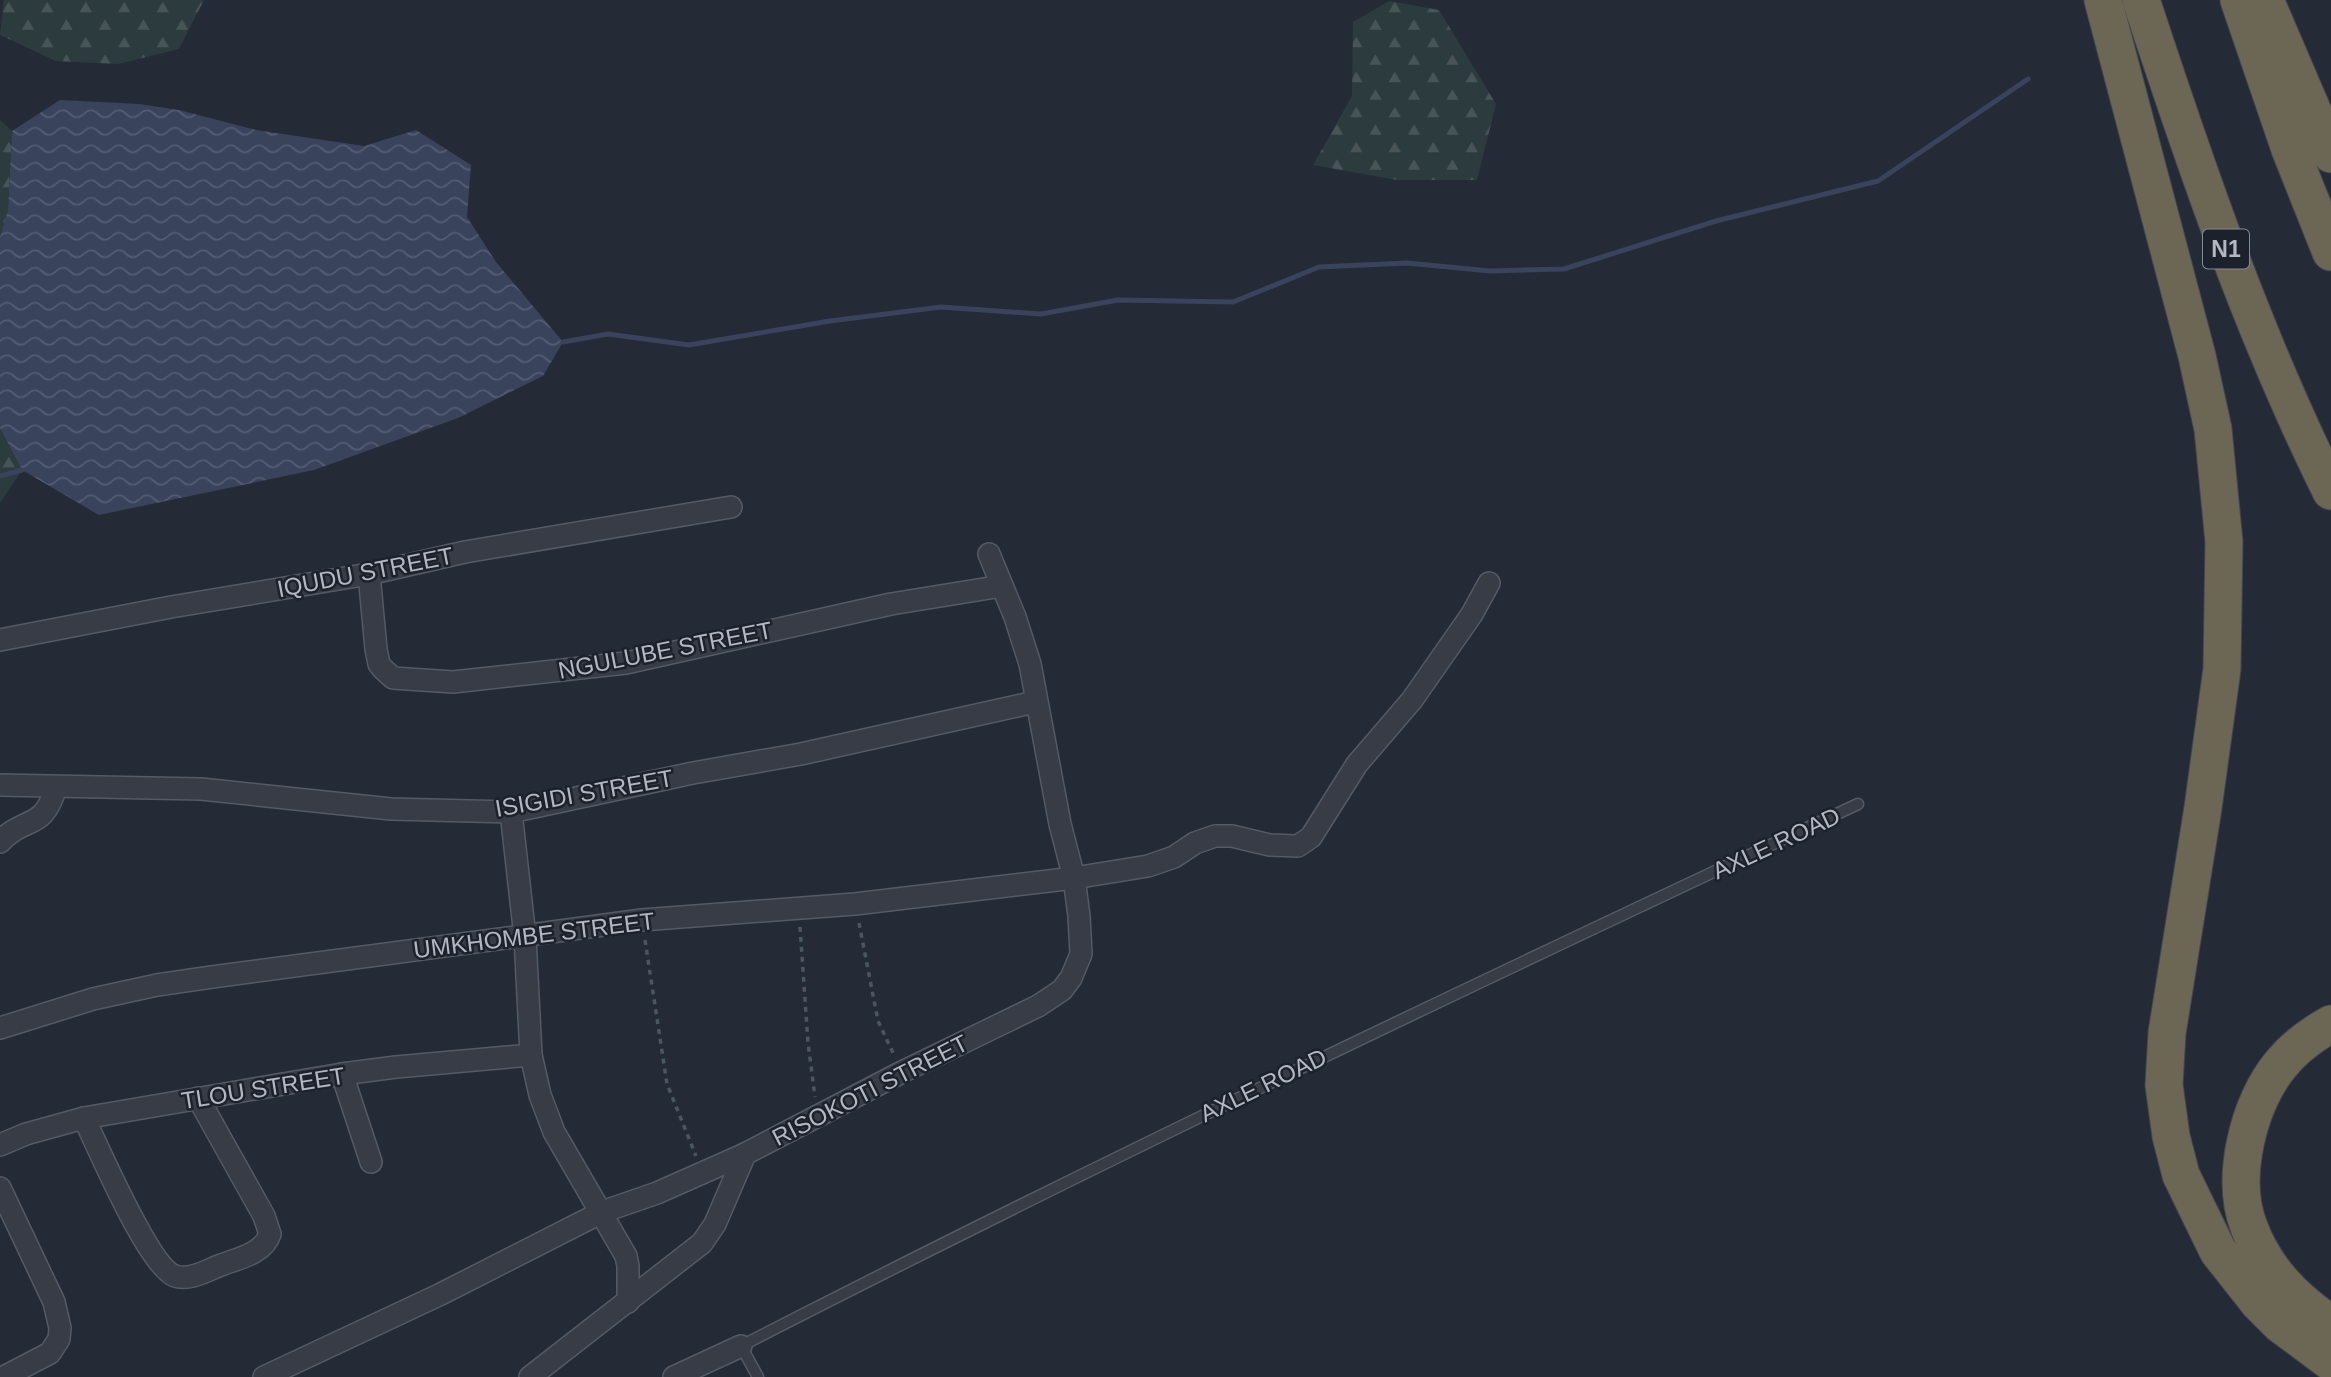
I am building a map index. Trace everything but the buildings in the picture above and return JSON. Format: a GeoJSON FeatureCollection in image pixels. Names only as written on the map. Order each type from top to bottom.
{"type":"FeatureCollection","features":[{"type":"Feature","properties":{"kind":"highway"},"geometry":{"type":"LineString","coordinates":[[2103,0],[2200,368],[2213,429],[2224,541],[2222,669],[2167,1033],[2164,1086],[2171,1136],[2181,1175],[2218,1251],[2259,1303],[2280,1324],[2331,1362]]}},
{"type":"Feature","properties":{"kind":"highway","name":"N1"},"geometry":{"type":"LineString","coordinates":[[2141,0],[2227,251],[2311,451],[2331,491]]}},
{"type":"Feature","properties":{"kind":"highway"},"geometry":{"type":"LineString","coordinates":[[2239,0],[2290,149],[2331,252]]}},
{"type":"Feature","properties":{"kind":"highway"},"geometry":{"type":"LineString","coordinates":[[2265,0],[2331,154]]}},
{"type":"Feature","properties":{"kind":"highway"},"geometry":{"type":"LineString","coordinates":[[2331,1024],[2280,1064],[2267,1085],[2247,1135],[2242,1181],[2248,1225],[2274,1275],[2293,1296],[2331,1324]]}},
{"type":"Feature","properties":{"kind":"street","name":"IQUDU STREET"},"geometry":{"type":"LineString","coordinates":[[0,640],[171,607],[369,574],[465,552],[731,507]]}},
{"type":"Feature","properties":{"kind":"street","name":"RISOKOTI STREET"},"geometry":{"type":"LineString","coordinates":[[264,1377],[441,1294],[602,1212],[703,1174],[745,1154],[902,1072],[1038,1006],[1062,990],[1071,978],[1081,954],[1074,878],[1060,824],[1030,664],[1016,617],[989,554]]}},
{"type":"Feature","properties":{"kind":"street","name":"NGULUBE STREET"},"geometry":{"type":"LineString","coordinates":[[369,574],[379,664],[393,678],[453,682],[626,663],[891,604],[1002,586]]}},
{"type":"Feature","properties":{"kind":"street","name":"UMKHOMBE STREET"},"geometry":{"type":"LineString","coordinates":[[0,1028],[93,999],[157,985],[642,920],[855,904],[1074,878],[1148,866],[1174,857],[1195,843],[1216,836],[1232,836],[1270,845],[1298,846],[1311,838],[1357,764],[1412,700],[1472,614],[1489,583]]}},
{"type":"Feature","properties":{"kind":"street","name":"ISIGIDI STREET"},"geometry":{"type":"LineString","coordinates":[[0,785],[201,789],[391,809],[510,811],[693,773],[801,754],[1035,702]]}},
{"type":"Feature","properties":{"kind":"street"},"geometry":{"type":"LineString","coordinates":[[0,842],[12,830],[32,823],[41,816],[51,804],[56,786]]}},
{"type":"Feature","properties":{"kind":"street"},"geometry":{"type":"LineString","coordinates":[[510,811],[525,937],[531,1055],[540,1095],[554,1132],[626,1256],[628,1302]]}},
{"type":"Feature","properties":{"kind":"street","name":"TLOU STREET"},"geometry":{"type":"LineString","coordinates":[[0,1145],[26,1134],[84,1118],[198,1098],[396,1066],[531,1055]]}},
{"type":"Feature","properties":{"kind":"street"},"geometry":{"type":"LineString","coordinates":[[342,1074],[371,1162]]}},
{"type":"Feature","properties":{"kind":"street"},"geometry":{"type":"LineString","coordinates":[[84,1118],[118,1190],[156,1260],[172,1275],[189,1277],[260,1249],[270,1234],[264,1216],[198,1098]]}},
{"type":"Feature","properties":{"kind":"street"},"geometry":{"type":"LineString","coordinates":[[530,1377],[710,1235],[745,1154]]}},
{"type":"Feature","properties":{"kind":"street"},"geometry":{"type":"LineString","coordinates":[[0,1188],[54,1302],[60,1328],[59,1339],[50,1353],[4,1377]]}},
{"type":"Feature","properties":{"kind":"street","name":"AXLE ROAD"},"geometry":{"type":"LineString","coordinates":[[674,1377],[741,1346]]}},
{"type":"Feature","properties":{"kind":"lane","name":"AXLE ROAD"},"geometry":{"type":"LineString","coordinates":[[741,1346],[1312,1061],[1858,804]]}},
{"type":"Feature","properties":{"kind":"lane"},"geometry":{"type":"LineString","coordinates":[[741,1346],[758,1377]]}},
{"type":"Feature","properties":{"kind":"path"},"geometry":{"type":"LineString","coordinates":[[855,904],[878,1021],[902,1072]]}},
{"type":"Feature","properties":{"kind":"path"},"geometry":{"type":"LineString","coordinates":[[799,907],[808,1043],[817,1117]]}},
{"type":"Feature","properties":{"kind":"path"},"geometry":{"type":"LineString","coordinates":[[642,920],[667,1084],[703,1174]]}},
{"type":"Feature","properties":{"kind":"green space"},"geometry":{"type":"Polygon","coordinates":[[[4,0],[204,0],[179,49],[118,64],[56,61],[0,35],[4,0]]]}},
{"type":"Feature","properties":{"kind":"green space"},"geometry":{"type":"Polygon","coordinates":[[[1389,1],[1439,10],[1496,104],[1477,180],[1397,180],[1313,165],[1352,96],[1353,22],[1389,1]]]}},
{"type":"Feature","properties":{"kind":"green space"},"geometry":{"type":"Polygon","coordinates":[[[0,120],[12,131],[8,210],[0,237],[0,120]]]}},
{"type":"Feature","properties":{"kind":"green space"},"geometry":{"type":"Polygon","coordinates":[[[0,428],[22,470],[0,503],[0,428]]]}},
{"type":"Feature","properties":{"kind":"water"},"geometry":{"type":"Polygon","coordinates":[[[60,100],[139,104],[179,110],[256,130],[364,146],[416,130],[471,165],[467,217],[496,262],[563,342],[543,376],[458,418],[314,470],[99,515],[22,470],[0,428],[0,237],[8,210],[12,131],[60,100]]]}},
{"type":"Feature","properties":{"kind":"waterway"},"geometry":{"type":"LineString","coordinates":[[563,342],[608,334],[689,345],[830,321],[941,307],[1041,314],[1118,300],[1233,302],[1319,267],[1407,263],[1490,271],[1564,269],[1716,221],[1878,181],[2028,79]]}},
{"type":"Feature","properties":{"kind":"waterway"},"geometry":{"type":"LineString","coordinates":[[0,476],[22,470]]}}]}
